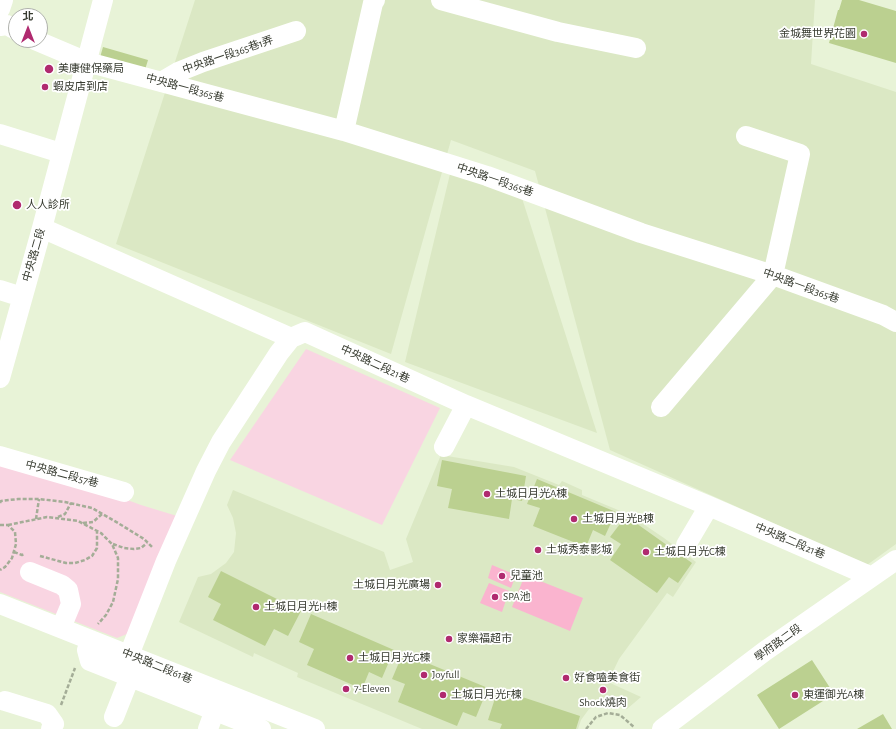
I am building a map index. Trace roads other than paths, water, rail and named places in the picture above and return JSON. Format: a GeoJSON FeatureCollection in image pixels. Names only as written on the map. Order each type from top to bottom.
{"type":"FeatureCollection","features":[{"type":"Feature","properties":{"kind":"street"},"geometry":{"type":"LineString","coordinates":[[0,9],[3,0]]}},
{"type":"Feature","properties":{"kind":"street","name":"中央路二段"},"geometry":{"type":"LineString","coordinates":[[0,378],[103,0]]}},
{"type":"Feature","properties":{"kind":"street"},"geometry":{"type":"LineString","coordinates":[[344,131],[373,3],[375,0]]}},
{"type":"Feature","properties":{"kind":"street"},"geometry":{"type":"LineString","coordinates":[[441,0],[558,32],[636,48]]}},
{"type":"Feature","properties":{"kind":"street","name":"中央路一段365巷1弄"},"geometry":{"type":"LineString","coordinates":[[161,82],[178,72],[203,62],[296,31]]}},
{"type":"Feature","properties":{"kind":"street","name":"中央路一段365巷"},"geometry":{"type":"LineString","coordinates":[[48,46],[87,62],[344,131],[487,176],[641,233],[773,275],[882,315],[896,322]]}},
{"type":"Feature","properties":{"kind":"street"},"geometry":{"type":"LineString","coordinates":[[0,134],[61,153]]}},
{"type":"Feature","properties":{"kind":"street"},"geometry":{"type":"LineString","coordinates":[[661,407],[773,275],[800,154],[746,136]]}},
{"type":"Feature","properties":{"kind":"street"},"geometry":{"type":"LineString","coordinates":[[42,228],[291,338],[279,353],[221,442],[206,470],[166,561],[133,657],[130,677],[114,717]]}},
{"type":"Feature","properties":{"kind":"street"},"geometry":{"type":"LineString","coordinates":[[0,290],[22,297]]}},
{"type":"Feature","properties":{"kind":"street","name":"中央路二段21巷"},"geometry":{"type":"LineString","coordinates":[[291,338],[305,332],[466,405],[709,506],[872,576]]}},
{"type":"Feature","properties":{"kind":"street"},"geometry":{"type":"LineString","coordinates":[[444,447],[466,405]]}},
{"type":"Feature","properties":{"kind":"street","name":"中央路二段57巷"},"geometry":{"type":"LineString","coordinates":[[0,456],[124,492]]}},
{"type":"Feature","properties":{"kind":"street"},"geometry":{"type":"LineString","coordinates":[[686,545],[709,506]]}},
{"type":"Feature","properties":{"kind":"street"},"geometry":{"type":"LineString","coordinates":[[32,560],[68,590],[71,604],[61,628]]}},
{"type":"Feature","properties":{"kind":"street","name":"學府路二段"},"geometry":{"type":"LineString","coordinates":[[662,729],[765,651],[896,560]]}},
{"type":"Feature","properties":{"kind":"street","name":"中央路二段61巷"},"geometry":{"type":"LineString","coordinates":[[0,604],[61,628],[89,645],[133,657],[315,729]]}},
{"type":"Feature","properties":{"kind":"street"},"geometry":{"type":"LineString","coordinates":[[89,645],[90,661],[130,677],[211,720],[261,729]]}},
{"type":"Feature","properties":{"kind":"street"},"geometry":{"type":"LineString","coordinates":[[211,720],[222,692]]}},
{"type":"Feature","properties":{"kind":"street"},"geometry":{"type":"LineString","coordinates":[[5,701],[47,714],[52,726]]}},
{"type":"Feature","properties":{"kind":"place","name":"金城舞世界花園"},"geometry":{"type":"Point","coordinates":[864,34]}},
{"type":"Feature","properties":{"kind":"place","name":"美康健保藥局"},"geometry":{"type":"Point","coordinates":[49,69]}},
{"type":"Feature","properties":{"kind":"place","name":"蝦皮店到店"},"geometry":{"type":"Point","coordinates":[45,87]}},
{"type":"Feature","properties":{"kind":"place","name":"人人診所"},"geometry":{"type":"Point","coordinates":[17,205]}},
{"type":"Feature","properties":{"kind":"place","name":"土城日月光A棟"},"geometry":{"type":"Point","coordinates":[487,494]}},
{"type":"Feature","properties":{"kind":"place","name":"土城日月光B棟"},"geometry":{"type":"Point","coordinates":[574,519]}},
{"type":"Feature","properties":{"kind":"place","name":"土城秀泰影城"},"geometry":{"type":"Point","coordinates":[538,550]}},
{"type":"Feature","properties":{"kind":"place","name":"土城日月光C棟"},"geometry":{"type":"Point","coordinates":[646,552]}},
{"type":"Feature","properties":{"kind":"place","name":"兒童池"},"geometry":{"type":"Point","coordinates":[502,576]}},
{"type":"Feature","properties":{"kind":"place","name":"土城日月光廣場"},"geometry":{"type":"Point","coordinates":[438,585]}},
{"type":"Feature","properties":{"kind":"place","name":"SPA池"},"geometry":{"type":"Point","coordinates":[495,597]}},
{"type":"Feature","properties":{"kind":"place","name":"土城日月光H棟"},"geometry":{"type":"Point","coordinates":[256,607]}},
{"type":"Feature","properties":{"kind":"place","name":"家樂福超市"},"geometry":{"type":"Point","coordinates":[449,639]}},
{"type":"Feature","properties":{"kind":"place","name":"土城日月光G棟"},"geometry":{"type":"Point","coordinates":[350,658]}},
{"type":"Feature","properties":{"kind":"place","name":"Joyfull"},"geometry":{"type":"Point","coordinates":[424,675]}},
{"type":"Feature","properties":{"kind":"place","name":"好食嗑美食街"},"geometry":{"type":"Point","coordinates":[566,678]}},
{"type":"Feature","properties":{"kind":"place","name":"7-Eleven"},"geometry":{"type":"Point","coordinates":[346,689]}},
{"type":"Feature","properties":{"kind":"place","name":"Shock燒肉"},"geometry":{"type":"Point","coordinates":[603,690]}},
{"type":"Feature","properties":{"kind":"place","name":"土城日月光F棟"},"geometry":{"type":"Point","coordinates":[443,695]}},
{"type":"Feature","properties":{"kind":"place","name":"東運御光A棟"},"geometry":{"type":"Point","coordinates":[795,695]}}]}
